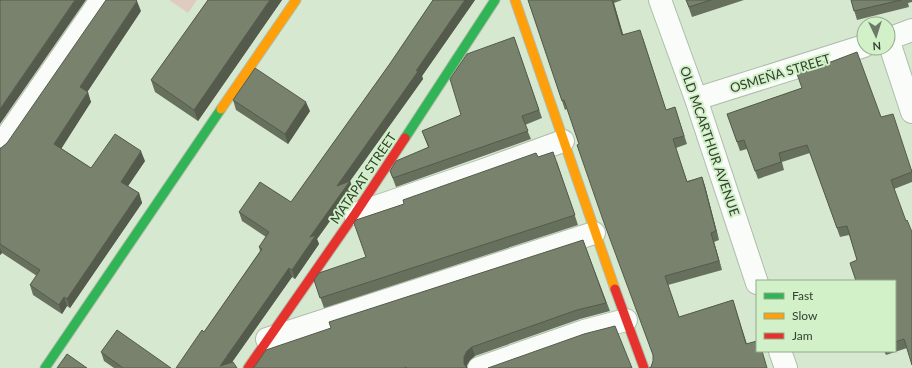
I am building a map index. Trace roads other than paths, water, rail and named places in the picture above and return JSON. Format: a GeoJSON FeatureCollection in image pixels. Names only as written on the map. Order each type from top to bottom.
{"type":"FeatureCollection","features":[{"type":"Feature","properties":{"kind":"street"},"geometry":{"type":"LineString","coordinates":[[0,146],[102,0]]}},
{"type":"Feature","properties":{"kind":"street"},"geometry":{"type":"LineString","coordinates":[[45,368],[296,0]]}},
{"type":"Feature","properties":{"kind":"street","name":"MATAPAT STREET"},"geometry":{"type":"LineString","coordinates":[[248,368],[355,214],[495,0]]}},
{"type":"Feature","properties":{"kind":"street"},"geometry":{"type":"LineString","coordinates":[[515,0],[594,233],[644,368]]}},
{"type":"Feature","properties":{"kind":"street","name":"OLD MCARTHUR AVENUE"},"geometry":{"type":"LineString","coordinates":[[660,0],[696,99],[756,280]]}},
{"type":"Feature","properties":{"kind":"street"},"geometry":{"type":"LineString","coordinates":[[896,36],[912,30]]}},
{"type":"Feature","properties":{"kind":"street","name":"OSMEÑA STREET"},"geometry":{"type":"LineString","coordinates":[[696,99],[856,49]]}},
{"type":"Feature","properties":{"kind":"street"},"geometry":{"type":"LineString","coordinates":[[894,56],[912,112]]}},
{"type":"Feature","properties":{"kind":"street"},"geometry":{"type":"LineString","coordinates":[[355,214],[563,141]]}},
{"type":"Feature","properties":{"kind":"street"},"geometry":{"type":"LineString","coordinates":[[267,340],[594,233]]}},
{"type":"Feature","properties":{"kind":"street"},"geometry":{"type":"LineString","coordinates":[[479,368],[584,331],[626,320]]}},
{"type":"Feature","properties":{"kind":"street"},"geometry":{"type":"LineString","coordinates":[[780,352],[786,368]]}}]}
